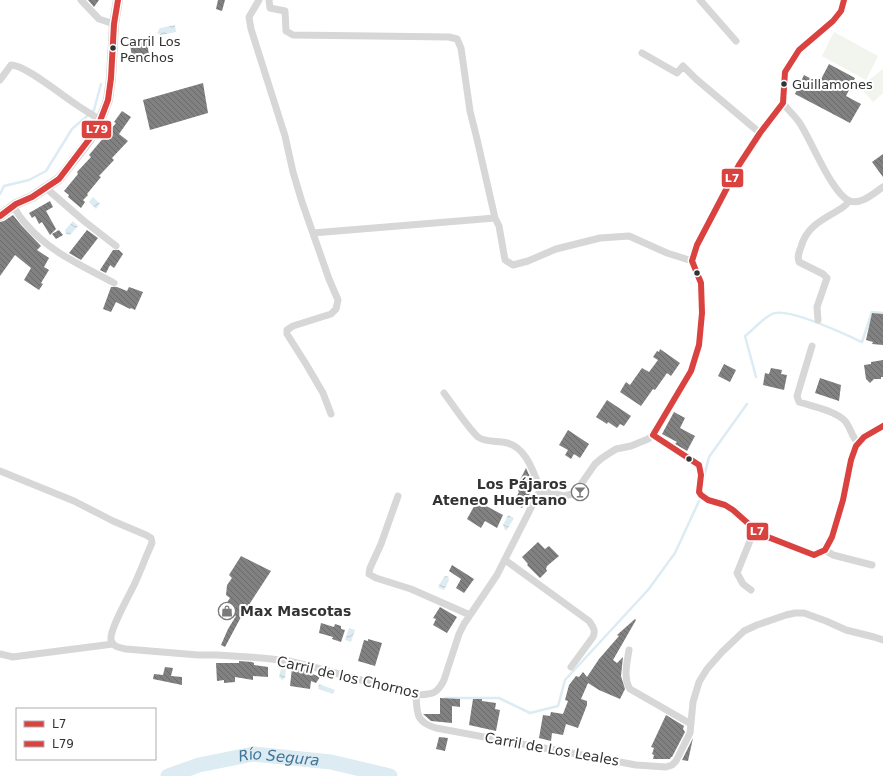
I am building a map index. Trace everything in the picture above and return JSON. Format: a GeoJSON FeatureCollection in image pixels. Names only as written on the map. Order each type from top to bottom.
{"type":"FeatureCollection","features":[{"type":"Feature","properties":{"kind":"main road"},"geometry":{"type":"LineString","coordinates":[[0,216],[13,206],[32,197],[58,179],[68,169],[84,147],[94,116],[108,100],[111,78],[114,24],[118,0]]}},
{"type":"Feature","properties":{"kind":"street"},"geometry":{"type":"LineString","coordinates":[[81,0],[98,19],[114,24]]}},
{"type":"Feature","properties":{"kind":"street"},"geometry":{"type":"LineString","coordinates":[[700,0],[736,41]]}},
{"type":"Feature","properties":{"kind":"street"},"geometry":{"type":"LineString","coordinates":[[444,393],[477,436],[486,441],[510,443],[520,450],[528,462],[541,492],[546,491],[564,496],[572,494],[581,485],[595,464],[605,455],[640,443],[653,435],[691,371],[699,345],[702,313],[701,283],[692,261],[697,245],[735,172],[760,133],[783,103],[785,72],[799,50],[833,21],[842,11],[844,0]]}},
{"type":"Feature","properties":{"kind":"street"},"geometry":{"type":"LineString","coordinates":[[331,414],[324,393],[287,334],[287,330],[293,326],[331,314],[338,304],[302,202],[282,128],[251,28],[249,17],[257,3],[269,3],[271,9],[285,11],[286,31],[293,36],[449,37],[457,40],[461,48],[470,111],[495,218],[499,226],[505,260],[514,265],[528,261],[556,249],[600,238],[629,236],[667,253],[692,261]]}},
{"type":"Feature","properties":{"kind":"street"},"geometry":{"type":"LineString","coordinates":[[642,53],[677,73],[684,66],[696,79],[760,133]]}},
{"type":"Feature","properties":{"kind":"street"},"geometry":{"type":"LineString","coordinates":[[0,80],[8,68],[11,65],[14,65],[38,78],[94,116]]}},
{"type":"Feature","properties":{"kind":"street"},"geometry":{"type":"LineString","coordinates":[[783,103],[799,122],[838,191],[845,199],[849,201],[858,201],[867,198],[883,187]]}},
{"type":"Feature","properties":{"kind":"street"},"geometry":{"type":"LineString","coordinates":[[46,188],[116,246]]}},
{"type":"Feature","properties":{"kind":"street"},"geometry":{"type":"LineString","coordinates":[[818,320],[818,307],[827,278],[823,274],[799,262],[798,257],[802,243],[808,231],[813,226],[844,207],[849,201]]}},
{"type":"Feature","properties":{"kind":"street"},"geometry":{"type":"LineString","coordinates":[[13,206],[26,224],[60,254],[114,283]]}},
{"type":"Feature","properties":{"kind":"street"},"geometry":{"type":"LineString","coordinates":[[313,233],[495,218]]}},
{"type":"Feature","properties":{"kind":"street"},"geometry":{"type":"LineString","coordinates":[[812,346],[797,396],[799,402],[834,414],[843,419],[848,424],[853,437],[858,443]]}},
{"type":"Feature","properties":{"kind":"street"},"geometry":{"type":"LineString","coordinates":[[653,435],[699,465],[702,472],[699,492],[700,495],[728,506],[760,534],[814,555],[825,550],[829,544],[842,507],[852,453],[858,443],[883,426]]}},
{"type":"Feature","properties":{"kind":"street"},"geometry":{"type":"LineString","coordinates":[[0,471],[74,501],[113,522],[146,535],[151,538],[152,543],[113,629],[111,639],[113,644],[13,657],[0,654]]}},
{"type":"Feature","properties":{"kind":"street","name":"Carril de los Chornos"},"geometry":{"type":"LineString","coordinates":[[113,644],[126,649],[198,655],[255,657],[295,662],[416,695],[436,692],[441,686],[459,634],[489,588],[505,560],[535,498],[541,492]]}},
{"type":"Feature","properties":{"kind":"street"},"geometry":{"type":"LineString","coordinates":[[398,496],[369,574],[376,578],[412,589],[470,615]]}},
{"type":"Feature","properties":{"kind":"street"},"geometry":{"type":"LineString","coordinates":[[751,590],[743,584],[737,573],[754,530]]}},
{"type":"Feature","properties":{"kind":"street"},"geometry":{"type":"LineString","coordinates":[[825,550],[833,555],[872,565]]}},
{"type":"Feature","properties":{"kind":"street"},"geometry":{"type":"LineString","coordinates":[[505,560],[589,621],[594,628],[595,633],[593,637],[571,667]]}},
{"type":"Feature","properties":{"kind":"street","name":"Carril de Los Leales"},"geometry":{"type":"LineString","coordinates":[[416,695],[418,718],[421,722],[428,726],[636,765],[656,767],[666,766],[672,765],[676,761],[690,733],[696,692],[699,682],[707,669],[744,631],[786,615],[804,613],[846,630],[883,640]]}},
{"type":"Feature","properties":{"kind":"street"},"geometry":{"type":"LineString","coordinates":[[629,650],[627,680],[630,689],[691,724]]}},
{"type":"Feature","properties":{"kind":"shaded area"},"geometry":{"type":"Polygon","coordinates":[[[834,32],[878,56],[866,80],[822,56],[834,32]]]}},
{"type":"Feature","properties":{"kind":"shaded area"},"geometry":{"type":"Polygon","coordinates":[[[883,69],[883,93],[873,102],[860,87],[883,69]]]}},
{"type":"Feature","properties":{"kind":"water"},"geometry":{"type":"Polygon","coordinates":[[[175,25],[176,32],[161,35],[157,33],[160,28],[175,25]]]}},
{"type":"Feature","properties":{"kind":"water"},"geometry":{"type":"Polygon","coordinates":[[[93,197],[100,204],[96,209],[89,202],[93,197]]]}},
{"type":"Feature","properties":{"kind":"water"},"geometry":{"type":"Polygon","coordinates":[[[73,221],[78,226],[70,235],[66,234],[65,230],[73,221]]]}},
{"type":"Feature","properties":{"kind":"water"},"geometry":{"type":"Polygon","coordinates":[[[508,515],[514,518],[507,530],[505,530],[503,525],[508,515]]]}},
{"type":"Feature","properties":{"kind":"water"},"geometry":{"type":"Polygon","coordinates":[[[446,576],[448,576],[449,580],[444,590],[438,587],[446,576]]]}},
{"type":"Feature","properties":{"kind":"water"},"geometry":{"type":"Polygon","coordinates":[[[349,628],[355,630],[351,642],[345,640],[349,628]]]}},
{"type":"Feature","properties":{"kind":"water"},"geometry":{"type":"Polygon","coordinates":[[[281,668],[286,669],[285,678],[282,680],[279,677],[281,668]]]}},
{"type":"Feature","properties":{"kind":"water"},"geometry":{"type":"Polygon","coordinates":[[[319,684],[335,690],[333,694],[318,689],[319,684]]]}},
{"type":"Feature","properties":{"kind":"building"},"geometry":{"type":"Polygon","coordinates":[[[88,0],[99,0],[94,7],[88,0]]]}},
{"type":"Feature","properties":{"kind":"building"},"geometry":{"type":"Polygon","coordinates":[[[218,0],[225,0],[222,11],[216,9],[218,0]]]}},
{"type":"Feature","properties":{"kind":"building"},"geometry":{"type":"Polygon","coordinates":[[[147,41],[148,59],[133,62],[130,45],[147,41]]]}},
{"type":"Feature","properties":{"kind":"building"},"geometry":{"type":"Polygon","coordinates":[[[829,64],[855,78],[846,96],[861,104],[850,123],[795,94],[804,75],[819,83],[829,64]]]}},
{"type":"Feature","properties":{"kind":"building"},"geometry":{"type":"Polygon","coordinates":[[[203,83],[208,113],[150,130],[143,100],[203,83]]]}},
{"type":"Feature","properties":{"kind":"building"},"geometry":{"type":"Polygon","coordinates":[[[122,111],[131,117],[119,134],[128,141],[112,158],[114,160],[99,176],[101,177],[83,200],[85,202],[81,208],[68,197],[69,195],[64,191],[78,174],[77,172],[91,157],[89,155],[116,123],[114,122],[122,111]]]}},
{"type":"Feature","properties":{"kind":"building"},"geometry":{"type":"Polygon","coordinates":[[[883,154],[883,177],[872,162],[883,154]]]}},
{"type":"Feature","properties":{"kind":"building"},"geometry":{"type":"Polygon","coordinates":[[[50,201],[53,207],[46,211],[56,229],[50,235],[42,222],[39,224],[35,216],[32,218],[29,213],[50,201]]]}},
{"type":"Feature","properties":{"kind":"building"},"geometry":{"type":"Polygon","coordinates":[[[13,215],[41,246],[37,250],[49,258],[44,267],[49,270],[41,283],[43,284],[39,290],[24,280],[31,268],[15,255],[0,276],[0,222],[13,215]]]}},
{"type":"Feature","properties":{"kind":"building"},"geometry":{"type":"Polygon","coordinates":[[[59,230],[63,235],[56,239],[52,234],[59,230]]]}},
{"type":"Feature","properties":{"kind":"building"},"geometry":{"type":"Polygon","coordinates":[[[87,230],[98,238],[81,260],[69,253],[87,230]]]}},
{"type":"Feature","properties":{"kind":"building"},"geometry":{"type":"Polygon","coordinates":[[[113,250],[119,250],[123,254],[114,268],[110,265],[106,273],[100,270],[113,250]]]}},
{"type":"Feature","properties":{"kind":"building"},"geometry":{"type":"Polygon","coordinates":[[[111,287],[117,287],[127,291],[129,287],[143,292],[135,310],[116,302],[111,312],[103,309],[111,287]]]}},
{"type":"Feature","properties":{"kind":"building"},"geometry":{"type":"Polygon","coordinates":[[[872,313],[883,314],[883,345],[872,344],[873,342],[866,340],[872,313]]]}},
{"type":"Feature","properties":{"kind":"building"},"geometry":{"type":"Polygon","coordinates":[[[660,349],[680,363],[671,376],[667,373],[641,406],[620,392],[626,382],[630,385],[642,368],[649,372],[658,360],[653,357],[657,351],[659,352],[660,349]]]}},
{"type":"Feature","properties":{"kind":"building"},"geometry":{"type":"Polygon","coordinates":[[[883,360],[883,377],[881,377],[881,379],[874,379],[870,383],[866,379],[864,365],[883,360]]]}},
{"type":"Feature","properties":{"kind":"building"},"geometry":{"type":"Polygon","coordinates":[[[724,364],[736,370],[730,382],[718,376],[724,364]]]}},
{"type":"Feature","properties":{"kind":"building"},"geometry":{"type":"Polygon","coordinates":[[[771,368],[782,370],[781,374],[787,375],[784,390],[763,385],[765,373],[769,374],[771,368]]]}},
{"type":"Feature","properties":{"kind":"building"},"geometry":{"type":"Polygon","coordinates":[[[820,378],[841,385],[839,401],[815,393],[820,378]]]}},
{"type":"Feature","properties":{"kind":"building"},"geometry":{"type":"Polygon","coordinates":[[[607,400],[631,416],[624,426],[620,424],[617,428],[596,417],[607,400]]]}},
{"type":"Feature","properties":{"kind":"building"},"geometry":{"type":"Polygon","coordinates":[[[674,412],[685,418],[680,428],[695,436],[687,451],[675,444],[677,442],[662,434],[674,412]]]}},
{"type":"Feature","properties":{"kind":"building"},"geometry":{"type":"Polygon","coordinates":[[[568,430],[589,444],[580,458],[574,454],[571,459],[565,455],[568,450],[559,445],[568,430]]]}},
{"type":"Feature","properties":{"kind":"building"},"geometry":{"type":"Polygon","coordinates":[[[526,468],[534,486],[522,508],[513,503],[521,485],[518,484],[526,468]]]}},
{"type":"Feature","properties":{"kind":"building"},"geometry":{"type":"Polygon","coordinates":[[[477,501],[503,515],[497,528],[485,521],[481,528],[467,519],[477,501]]]}},
{"type":"Feature","properties":{"kind":"building"},"geometry":{"type":"Polygon","coordinates":[[[538,542],[545,549],[549,546],[559,556],[547,566],[547,571],[540,578],[527,565],[528,564],[522,557],[538,542]]]}},
{"type":"Feature","properties":{"kind":"building"},"geometry":{"type":"Polygon","coordinates":[[[241,556],[271,571],[241,617],[225,647],[221,645],[236,616],[229,611],[231,608],[226,604],[230,598],[226,595],[227,585],[232,578],[229,575],[241,556]]]}},
{"type":"Feature","properties":{"kind":"building"},"geometry":{"type":"Polygon","coordinates":[[[452,565],[474,579],[464,593],[456,588],[461,579],[449,571],[452,565]]]}},
{"type":"Feature","properties":{"kind":"building"},"geometry":{"type":"Polygon","coordinates":[[[440,607],[457,617],[447,633],[433,625],[436,619],[433,618],[440,607]]]}},
{"type":"Feature","properties":{"kind":"building"},"geometry":{"type":"Polygon","coordinates":[[[635,619],[636,620],[613,660],[617,663],[623,657],[621,676],[625,689],[620,699],[599,690],[588,683],[581,699],[587,701],[587,705],[578,728],[566,724],[563,735],[552,733],[551,741],[539,738],[543,715],[550,716],[551,712],[563,714],[568,701],[565,700],[569,685],[576,676],[579,677],[583,672],[587,677],[599,659],[619,636],[617,635],[635,619]]]}},
{"type":"Feature","properties":{"kind":"building"},"geometry":{"type":"Polygon","coordinates":[[[321,623],[334,627],[335,624],[341,626],[341,629],[345,630],[341,642],[332,639],[333,637],[319,633],[321,623]]]}},
{"type":"Feature","properties":{"kind":"building"},"geometry":{"type":"Polygon","coordinates":[[[368,639],[382,643],[375,666],[358,661],[364,640],[368,641],[368,639]]]}},
{"type":"Feature","properties":{"kind":"building"},"geometry":{"type":"Polygon","coordinates":[[[239,661],[252,662],[254,665],[268,667],[268,677],[253,676],[253,680],[235,677],[235,682],[224,683],[224,680],[217,681],[216,663],[239,663],[239,661]]]}},
{"type":"Feature","properties":{"kind":"building"},"geometry":{"type":"Polygon","coordinates":[[[165,667],[173,668],[171,676],[182,677],[182,685],[153,679],[154,674],[163,675],[165,667]]]}},
{"type":"Feature","properties":{"kind":"building"},"geometry":{"type":"Polygon","coordinates":[[[292,668],[305,670],[320,677],[316,683],[311,681],[310,689],[290,686],[292,668]]]}},
{"type":"Feature","properties":{"kind":"building"},"geometry":{"type":"Polygon","coordinates":[[[440,698],[460,699],[460,707],[452,706],[452,723],[431,721],[423,714],[440,714],[440,698]]]}},
{"type":"Feature","properties":{"kind":"building"},"geometry":{"type":"Polygon","coordinates":[[[473,699],[482,699],[482,701],[496,703],[495,709],[500,710],[496,731],[469,725],[473,699]]]}},
{"type":"Feature","properties":{"kind":"building"},"geometry":{"type":"Polygon","coordinates":[[[666,715],[684,726],[683,729],[685,732],[670,759],[653,759],[654,755],[652,754],[654,748],[651,747],[666,715]]]}},
{"type":"Feature","properties":{"kind":"building"},"geometry":{"type":"Polygon","coordinates":[[[439,737],[448,738],[445,751],[436,749],[439,737]]]}},
{"type":"Feature","properties":{"kind":"building"},"geometry":{"type":"Polygon","coordinates":[[[693,738],[688,761],[682,760],[693,738]]]}},
{"type":"Feature","properties":{"kind":"waterway"},"geometry":{"type":"LineString","coordinates":[[0,194],[4,186],[29,180],[46,171],[72,129],[94,110],[101,84]]}},
{"type":"Feature","properties":{"kind":"waterway"},"geometry":{"type":"LineString","coordinates":[[756,377],[745,336],[768,316],[779,313],[803,317],[862,342],[872,312],[883,313]]}},
{"type":"Feature","properties":{"kind":"waterway"},"geometry":{"type":"LineString","coordinates":[[704,477],[709,457],[747,404]]}},
{"type":"Feature","properties":{"kind":"waterway"},"geometry":{"type":"LineString","coordinates":[[445,698],[499,698],[530,713],[558,706],[565,680],[648,590],[675,553],[699,501]]}},
{"type":"Feature","properties":{"kind":"waterway","name":"Río Segura"},"geometry":{"type":"LineString","coordinates":[[168,776],[199,765],[253,754],[331,762],[390,776]]}},
{"type":"Feature","properties":{"kind":"transit line","name":"L79"},"geometry":{"type":"LineString","coordinates":[[0,216],[16,204],[32,197],[59,179],[97,129],[108,100],[111,78],[114,24],[118,0]]}},
{"type":"Feature","properties":{"kind":"transit line","name":"L7"},"geometry":{"type":"LineString","coordinates":[[844,0],[841,11],[833,21],[799,50],[785,72],[783,103],[760,133],[739,165],[697,245],[692,261],[701,283],[702,313],[699,345],[691,371],[653,435],[699,465],[701,475],[699,492],[701,495],[708,500],[725,505],[733,510],[760,534],[814,555],[825,550],[832,537],[843,500],[851,460],[856,446],[864,437],[883,426]]}},
{"type":"Feature","properties":{"kind":"place","name":"Carril Los Penchos"},"geometry":{"type":"Point","coordinates":[113,48]}},
{"type":"Feature","properties":{"kind":"place","name":"Guillamones"},"geometry":{"type":"Point","coordinates":[784,84]}},
{"type":"Feature","properties":{"kind":"place","name":"Los Pájaros Ateneo Huertano"},"geometry":{"type":"Point","coordinates":[580,492]}},
{"type":"Feature","properties":{"kind":"place","name":"Max Mascotas"},"geometry":{"type":"Point","coordinates":[227,611]}}]}
